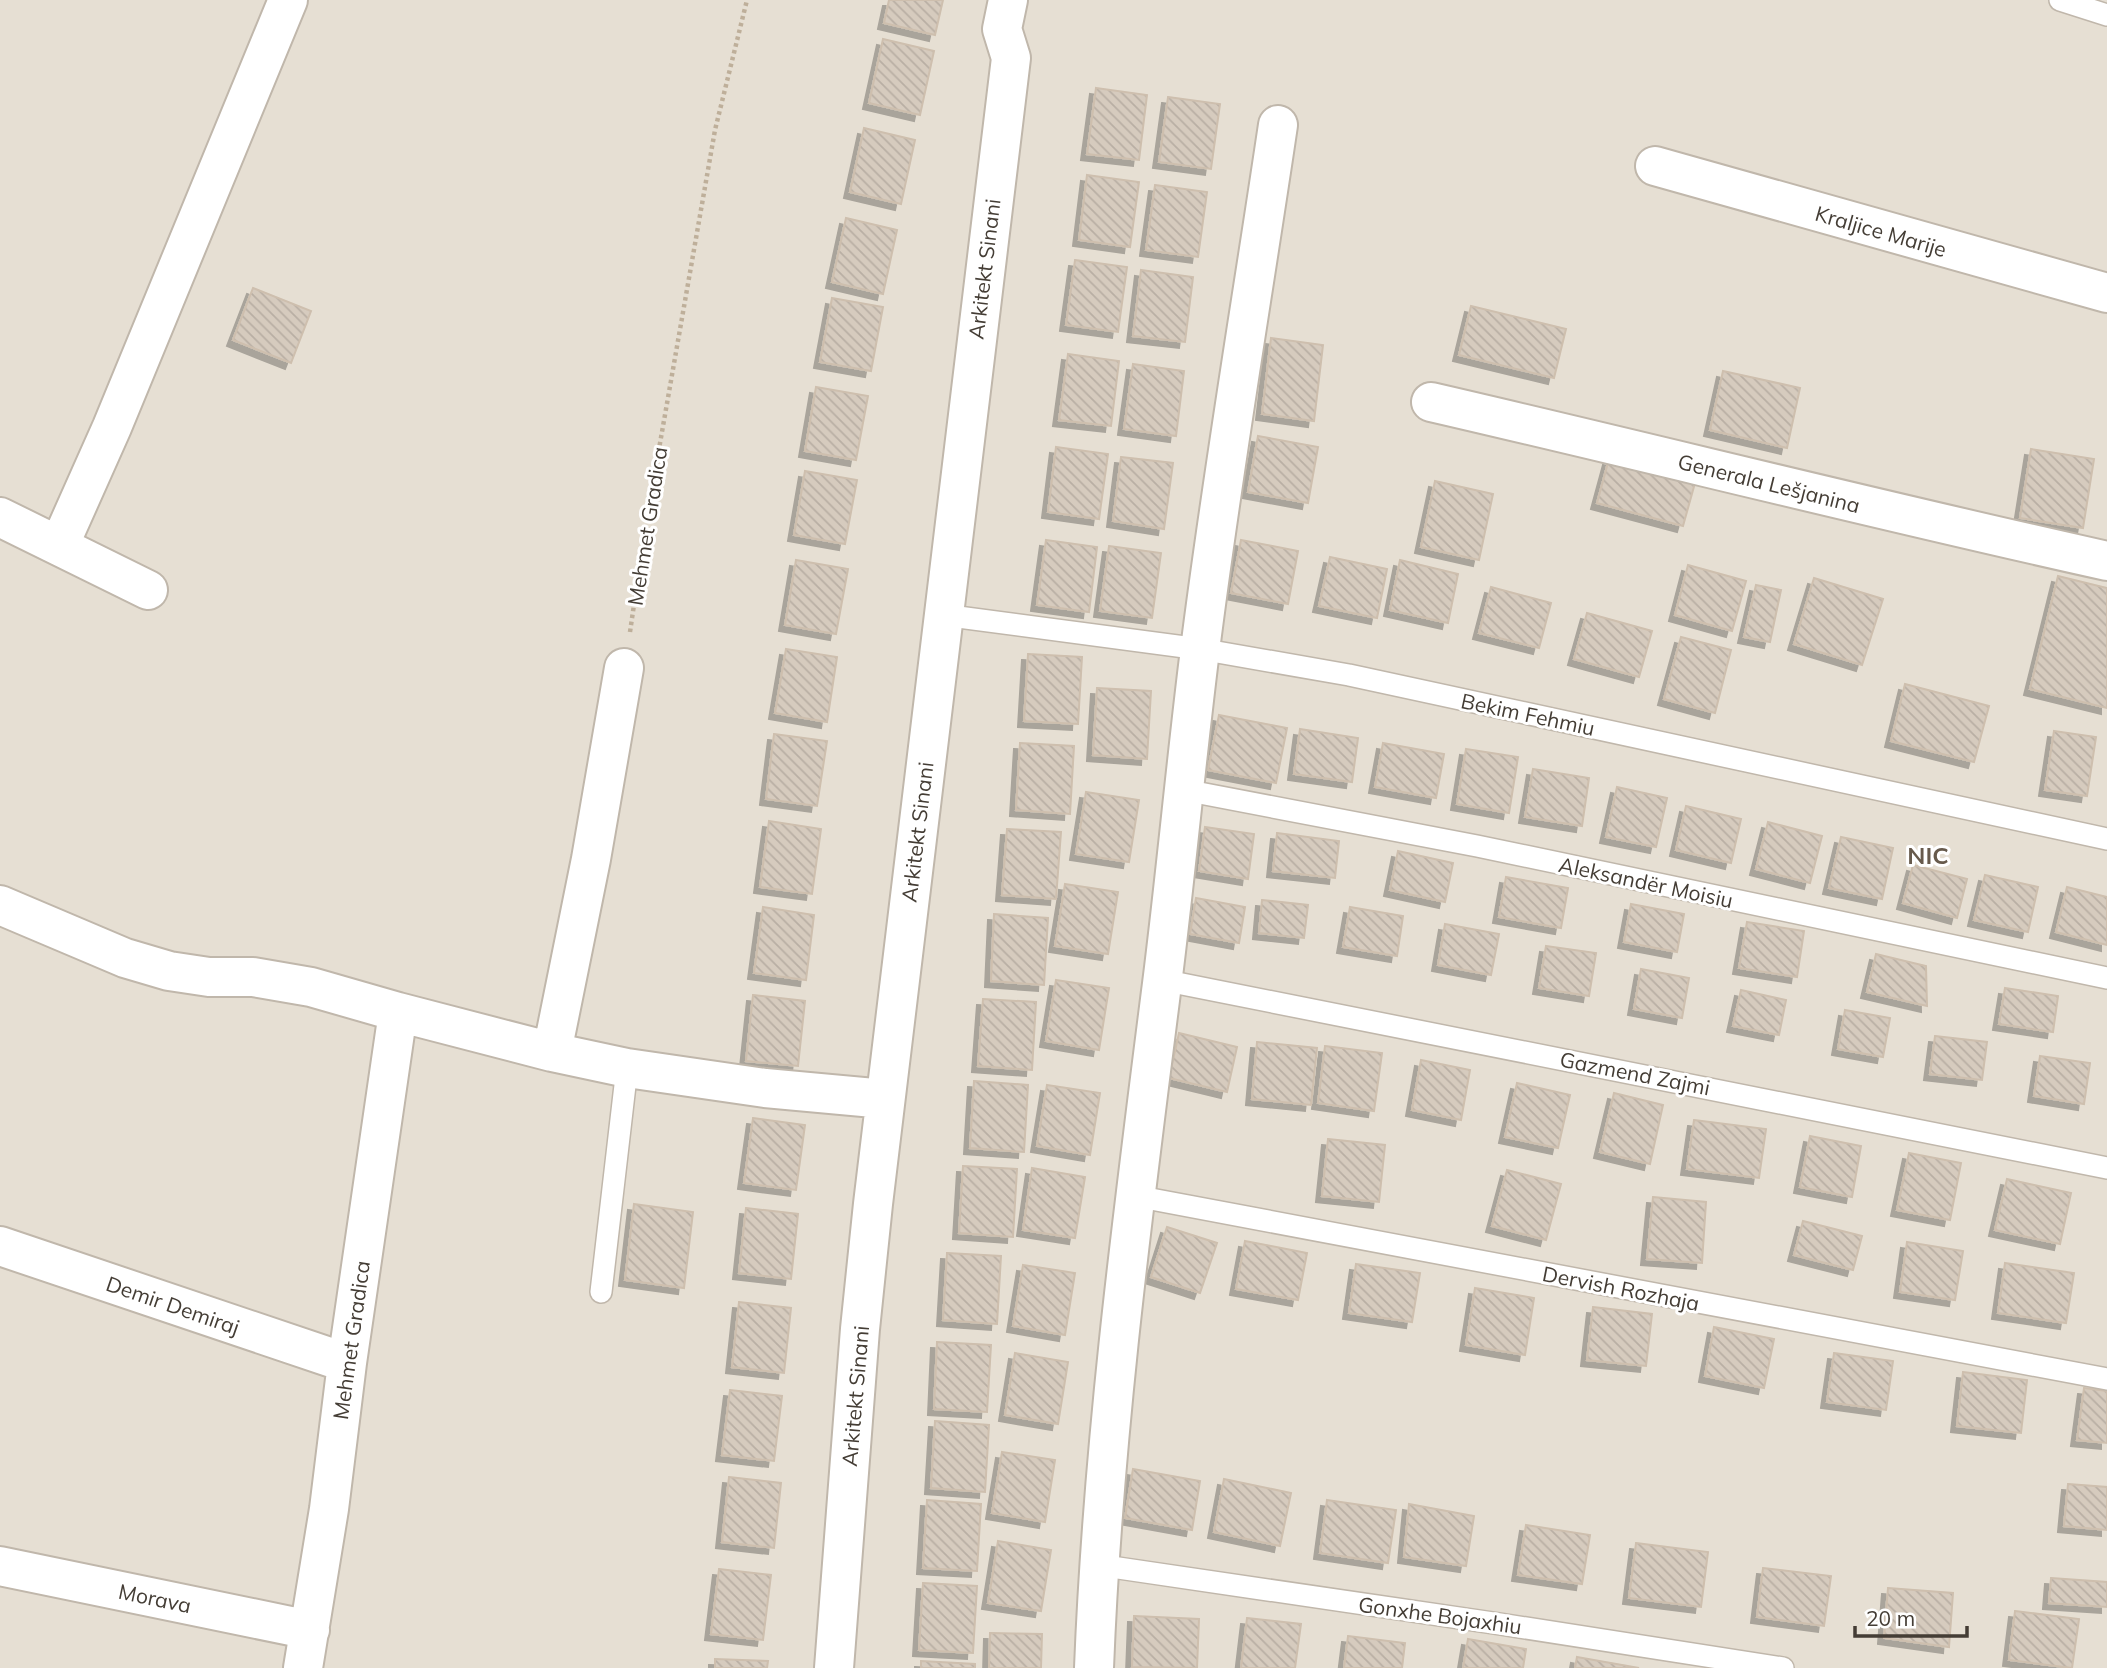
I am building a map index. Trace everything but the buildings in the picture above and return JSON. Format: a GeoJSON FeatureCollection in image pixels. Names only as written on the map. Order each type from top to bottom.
{"type":"FeatureCollection","features":[{"type":"Feature","properties":{"kind":"street"},"geometry":{"type":"LineString","coordinates":[[60,546],[112,427],[288,0]]}},
{"type":"Feature","properties":{"kind":"street","name":"Arkitekt Sinani"},"geometry":{"type":"LineString","coordinates":[[834,1668],[860,1329],[885,1099],[1011,58],[1002,29],[1008,0]]}},
{"type":"Feature","properties":{"kind":"street"},"geometry":{"type":"LineString","coordinates":[[1094,1668],[1098,1565],[1114,1381],[1200,649],[1278,125]]}},
{"type":"Feature","properties":{"kind":"street","name":"Kraljice Marije"},"geometry":{"type":"LineString","coordinates":[[1655,166],[2107,293]]}},
{"type":"Feature","properties":{"kind":"street","name":"Generala Lešjanina"},"geometry":{"type":"LineString","coordinates":[[1431,402],[1887,512],[2107,561]]}},
{"type":"Feature","properties":{"kind":"street"},"geometry":{"type":"LineString","coordinates":[[0,517],[148,590]]}},
{"type":"Feature","properties":{"kind":"street"},"geometry":{"type":"LineString","coordinates":[[552,1052],[591,859],[624,668]]}},
{"type":"Feature","properties":{"kind":"street"},"geometry":{"type":"LineString","coordinates":[[0,905],[125,958],[169,971],[209,977],[253,977],[311,987],[552,1052],[627,1069],[765,1088],[885,1099]]}},
{"type":"Feature","properties":{"kind":"street","name":"Mehmet Gradica"},"geometry":{"type":"LineString","coordinates":[[303,1668],[329,1509],[347,1363],[398,1012]]}},
{"type":"Feature","properties":{"kind":"street","name":"Demir Demiraj"},"geometry":{"type":"LineString","coordinates":[[0,1246],[347,1363]]}},
{"type":"Feature","properties":{"kind":"street","name":"Morava"},"geometry":{"type":"LineString","coordinates":[[0,1566],[310,1630]]}},
{"type":"Feature","properties":{"kind":"lane"},"geometry":{"type":"LineString","coordinates":[[2060,0],[2107,15]]}},
{"type":"Feature","properties":{"kind":"lane","name":"Bekim Fehmiu"},"geometry":{"type":"LineString","coordinates":[[943,615],[1200,649],[1363,678],[2107,839]]}},
{"type":"Feature","properties":{"kind":"lane","name":"Aleksandër Moisiu"},"geometry":{"type":"LineString","coordinates":[[1184,790],[1477,846],[2107,978]]}},
{"type":"Feature","properties":{"kind":"lane","name":"Gazmend Zajmi"},"geometry":{"type":"LineString","coordinates":[[1163,980],[2107,1168]]}},
{"type":"Feature","properties":{"kind":"lane"},"geometry":{"type":"LineString","coordinates":[[601,1292],[627,1069]]}},
{"type":"Feature","properties":{"kind":"lane","name":"Dervish Rozhaja"},"geometry":{"type":"LineString","coordinates":[[1135,1196],[2107,1379]]}},
{"type":"Feature","properties":{"kind":"lane","name":"Gonxhe Bojaxhiu"},"geometry":{"type":"LineString","coordinates":[[1098,1565],[1783,1668]]}},
{"type":"Feature","properties":{"kind":"path","name":"Mehmet Gradica"},"geometry":{"type":"LineString","coordinates":[[624,668],[646,523],[715,130],[747,0]]}},
{"type":"Feature","properties":{"kind":"shaded area"},"geometry":{"type":"Polygon","coordinates":[[[0,0],[2107,0],[2107,1668],[0,1668],[0,0]]]}},
{"type":"Feature","properties":{"kind":"district","name":"NIC"},"geometry":{"type":"Point","coordinates":[1928,855]}}]}
